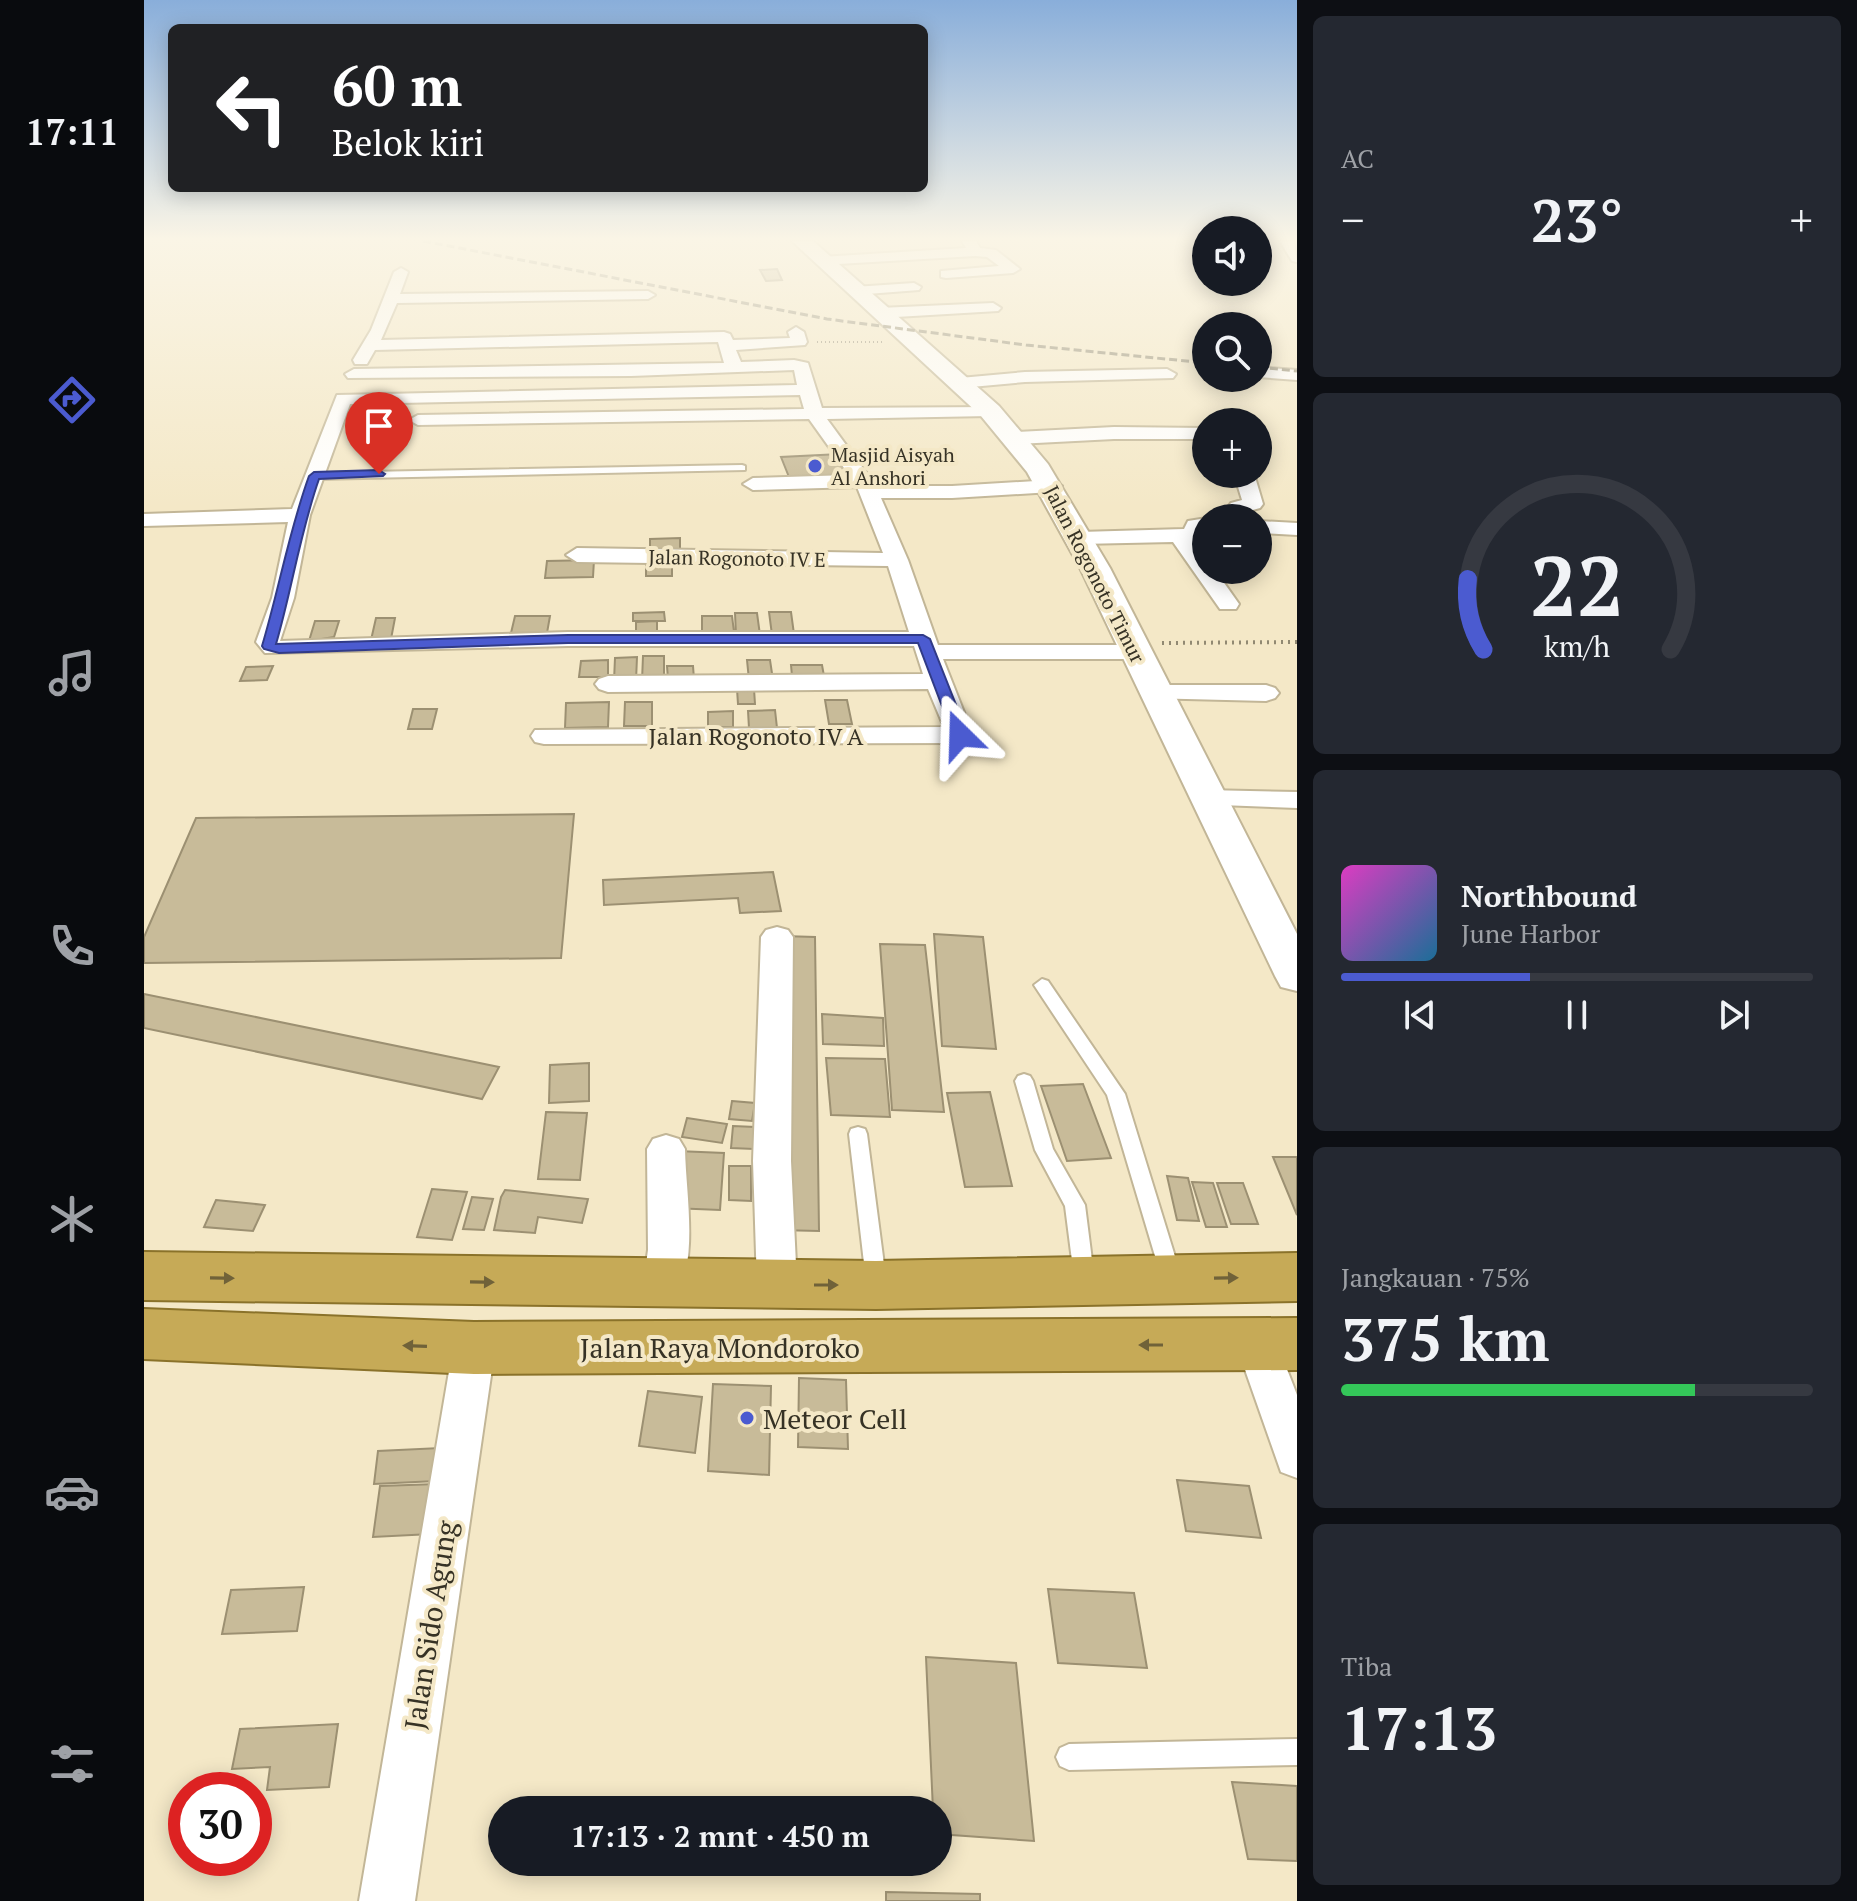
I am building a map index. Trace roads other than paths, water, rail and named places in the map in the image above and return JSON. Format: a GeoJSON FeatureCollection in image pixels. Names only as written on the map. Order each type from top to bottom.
{"type":"FeatureCollection","features":[{"type":"Feature","properties":{"kind":"highway"},"geometry":{"type":"LineString","coordinates":[[144,1276],[663,1285],[876,1285],[1297,1277]]}},
{"type":"Feature","properties":{"kind":"highway","name":"Jalan Raya Mondoroko"},"geometry":{"type":"LineString","coordinates":[[144,1334],[474,1348],[1277,1344]]}},
{"type":"Feature","properties":{"kind":"main road","name":"Jalan Rogonoto Timur"},"geometry":{"type":"LineString","coordinates":[[898,330],[1017,438],[1052,486],[1205,798],[1297,976]]}},
{"type":"Feature","properties":{"kind":"street"},"geometry":{"type":"LineString","coordinates":[[377,330],[343,399],[342,420],[314,476],[300,515],[283,598],[268,642],[274,648],[568,639],[1133,648]]}},
{"type":"Feature","properties":{"kind":"street"},"geometry":{"type":"LineString","coordinates":[[374,337],[549,330]]}},
{"type":"Feature","properties":{"kind":"street"},"geometry":{"type":"LineString","coordinates":[[724,336],[735,369]]}},
{"type":"Feature","properties":{"kind":"street"},"geometry":{"type":"LineString","coordinates":[[374,337],[797,337]]}},
{"type":"Feature","properties":{"kind":"street"},"geometry":{"type":"LineString","coordinates":[[354,374],[799,366],[815,414],[866,486],[897,560],[938,681],[608,684]]}},
{"type":"Feature","properties":{"kind":"street"},"geometry":{"type":"LineString","coordinates":[[1272,373],[1297,375]]}},
{"type":"Feature","properties":{"kind":"street"},"geometry":{"type":"LineString","coordinates":[[960,383],[1025,377],[1167,374]]}},
{"type":"Feature","properties":{"kind":"street"},"geometry":{"type":"LineString","coordinates":[[343,399],[807,390]]}},
{"type":"Feature","properties":{"kind":"street"},"geometry":{"type":"LineString","coordinates":[[396,420],[990,411]]}},
{"type":"Feature","properties":{"kind":"street"},"geometry":{"type":"LineString","coordinates":[[1017,438],[1114,433],[1192,434]]}},
{"type":"Feature","properties":{"kind":"street"},"geometry":{"type":"LineString","coordinates":[[747,476],[952,492],[1052,486]]}},
{"type":"Feature","properties":{"kind":"street"},"geometry":{"type":"LineString","coordinates":[[144,520],[300,515]]}},
{"type":"Feature","properties":{"kind":"street"},"geometry":{"type":"LineString","coordinates":[[1272,528],[1297,529]]}},
{"type":"Feature","properties":{"kind":"street"},"geometry":{"type":"LineString","coordinates":[[1080,538],[1192,534]]}},
{"type":"Feature","properties":{"kind":"street"},"geometry":{"type":"LineString","coordinates":[[1179,535],[1228,604]]}},
{"type":"Feature","properties":{"kind":"street","name":"Jalan Rogonoto IV E"},"geometry":{"type":"LineString","coordinates":[[577,555],[897,560]]}},
{"type":"Feature","properties":{"kind":"street","name":"Jalan Rogonoto IV A"},"geometry":{"type":"LineString","coordinates":[[544,736],[960,735],[938,681]]}},
{"type":"Feature","properties":{"kind":"street"},"geometry":{"type":"LineString","coordinates":[[1155,693],[1266,693]]}},
{"type":"Feature","properties":{"kind":"street"},"geometry":{"type":"LineString","coordinates":[[1205,798],[1297,800]]}},
{"type":"Feature","properties":{"kind":"street"},"geometry":{"type":"LineString","coordinates":[[777,937],[772,1161],[777,1285]]}},
{"type":"Feature","properties":{"kind":"street"},"geometry":{"type":"LineString","coordinates":[[663,1285],[668,1250],[666,1149]]}},
{"type":"Feature","properties":{"kind":"street"},"geometry":{"type":"LineString","coordinates":[[1277,1344],[1297,1457]]}},
{"type":"Feature","properties":{"kind":"street","name":"Jalan Sido Agung"},"geometry":{"type":"LineString","coordinates":[[387,1901],[474,1348]]}},
{"type":"Feature","properties":{"kind":"lane"},"geometry":{"type":"LineString","coordinates":[[314,476],[747,476]]}},
{"type":"Feature","properties":{"kind":"lane"},"geometry":{"type":"LineString","coordinates":[[1042,985],[1116,1094],[1172,1279]]}},
{"type":"Feature","properties":{"kind":"lane"},"geometry":{"type":"LineString","coordinates":[[1024,1081],[1044,1150],[1075,1205],[1084,1281]]}},
{"type":"Feature","properties":{"kind":"lane"},"geometry":{"type":"LineString","coordinates":[[858,1134],[876,1285]]}},
{"type":"Feature","properties":{"kind":"lane"},"geometry":{"type":"LineString","coordinates":[[1069,1757],[1297,1752]]}},
{"type":"Feature","properties":{"kind":"railway"},"geometry":{"type":"LineString","coordinates":[[909,330],[1192,362]]}},
{"type":"Feature","properties":{"kind":"railway"},"geometry":{"type":"LineString","coordinates":[[1272,368],[1297,371]]}},
{"type":"Feature","properties":{"kind":"place","name":"Masjid Aisyah Al Anshori"},"geometry":{"type":"Point","coordinates":[815,466]}},
{"type":"Feature","properties":{"kind":"place","name":"Meteor Cell"},"geometry":{"type":"Point","coordinates":[747,1418]}}]}
